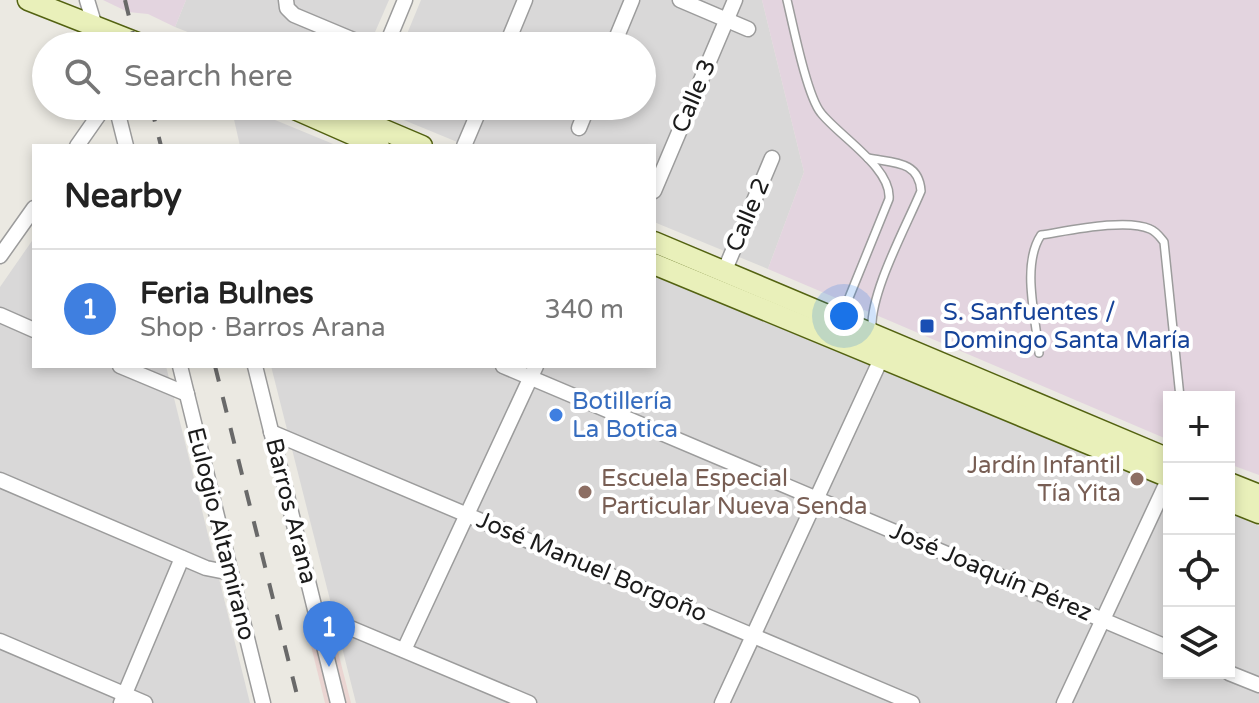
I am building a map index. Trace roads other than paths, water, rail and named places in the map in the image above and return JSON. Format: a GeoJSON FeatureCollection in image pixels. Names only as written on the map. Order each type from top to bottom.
{"type":"FeatureCollection","features":[{"type":"Feature","properties":{"kind":"main road"},"geometry":{"type":"LineString","coordinates":[[35,1],[112,32]]}},
{"type":"Feature","properties":{"kind":"main road"},"geometry":{"type":"LineString","coordinates":[[357,120],[377,144]]}},
{"type":"Feature","properties":{"kind":"main road"},"geometry":{"type":"LineString","coordinates":[[358,120],[417,144]]}},
{"type":"Feature","properties":{"kind":"main road"},"geometry":{"type":"LineString","coordinates":[[656,243],[1163,456]]}},
{"type":"Feature","properties":{"kind":"main road"},"geometry":{"type":"LineString","coordinates":[[656,265],[1163,476]]}},
{"type":"Feature","properties":{"kind":"main road"},"geometry":{"type":"LineString","coordinates":[[1235,485],[1259,495]]}},
{"type":"Feature","properties":{"kind":"main road"},"geometry":{"type":"LineString","coordinates":[[1235,503],[1259,513]]}},
{"type":"Feature","properties":{"kind":"street"},"geometry":{"type":"LineString","coordinates":[[87,0],[97,32]]}},
{"type":"Feature","properties":{"kind":"street"},"geometry":{"type":"LineString","coordinates":[[286,0],[287,8],[294,15],[335,32]]}},
{"type":"Feature","properties":{"kind":"street"},"geometry":{"type":"LineString","coordinates":[[392,32],[405,0]]}},
{"type":"Feature","properties":{"kind":"street"},"geometry":{"type":"LineString","coordinates":[[512,32],[525,0]]}},
{"type":"Feature","properties":{"kind":"street"},"geometry":{"type":"LineString","coordinates":[[619,32],[632,0]]}},
{"type":"Feature","properties":{"kind":"street"},"geometry":{"type":"LineString","coordinates":[[680,0],[748,29]]}},
{"type":"Feature","properties":{"kind":"street","name":"Calle 3"},"geometry":{"type":"LineString","coordinates":[[656,186],[735,0]]}},
{"type":"Feature","properties":{"kind":"street"},"geometry":{"type":"LineString","coordinates":[[78,144],[95,120]]}},
{"type":"Feature","properties":{"kind":"street"},"geometry":{"type":"LineString","coordinates":[[120,120],[126,144]]}},
{"type":"Feature","properties":{"kind":"street"},"geometry":{"type":"LineString","coordinates":[[465,144],[475,120]]}},
{"type":"Feature","properties":{"kind":"street"},"geometry":{"type":"LineString","coordinates":[[579,128],[582,120]]}},
{"type":"Feature","properties":{"kind":"street","name":"Calle 2"},"geometry":{"type":"LineString","coordinates":[[724,272],[772,158]]}},
{"type":"Feature","properties":{"kind":"street"},"geometry":{"type":"LineString","coordinates":[[0,256],[32,211]]}},
{"type":"Feature","properties":{"kind":"street"},"geometry":{"type":"LineString","coordinates":[[0,315],[32,329]]}},
{"type":"Feature","properties":{"kind":"street"},"geometry":{"type":"LineString","coordinates":[[722,703],[881,359],[872,333]]}},
{"type":"Feature","properties":{"kind":"street"},"geometry":{"type":"LineString","coordinates":[[125,368],[187,394]]}},
{"type":"Feature","properties":{"kind":"street","name":"Eulogio Altamirano"},"geometry":{"type":"LineString","coordinates":[[180,368],[263,703]]}},
{"type":"Feature","properties":{"kind":"street","name":"Barros Arana"},"geometry":{"type":"LineString","coordinates":[[255,368],[338,703]]}},
{"type":"Feature","properties":{"kind":"street","name":"José Joaquín Pérez"},"geometry":{"type":"LineString","coordinates":[[513,368],[534,372],[817,499],[1163,645]]}},
{"type":"Feature","properties":{"kind":"street"},"geometry":{"type":"LineString","coordinates":[[404,650],[534,372]]}},
{"type":"Feature","properties":{"kind":"street","name":"José Manuel Borgoño"},"geometry":{"type":"LineString","coordinates":[[271,432],[912,703]]}},
{"type":"Feature","properties":{"kind":"street"},"geometry":{"type":"LineString","coordinates":[[0,480],[182,558],[212,570],[231,573]]}},
{"type":"Feature","properties":{"kind":"street"},"geometry":{"type":"LineString","coordinates":[[1064,703],[1163,491]]}},
{"type":"Feature","properties":{"kind":"street"},"geometry":{"type":"LineString","coordinates":[[122,699],[182,558]]}},
{"type":"Feature","properties":{"kind":"street"},"geometry":{"type":"LineString","coordinates":[[317,614],[529,703]]}},
{"type":"Feature","properties":{"kind":"street"},"geometry":{"type":"LineString","coordinates":[[0,641],[122,699],[145,703]]}},
{"type":"Feature","properties":{"kind":"street"},"geometry":{"type":"LineString","coordinates":[[1235,675],[1259,685]]}},
{"type":"Feature","properties":{"kind":"lane"},"geometry":{"type":"LineString","coordinates":[[787,0],[818,110],[887,183],[889,199],[846,305],[845,321],[850,345]]}},
{"type":"Feature","properties":{"kind":"lane"},"geometry":{"type":"LineString","coordinates":[[866,158],[905,165],[915,172],[921,191],[876,299],[871,319],[872,333]]}},
{"type":"Feature","properties":{"kind":"lane"},"geometry":{"type":"LineString","coordinates":[[1039,353],[1030,263],[1033,247],[1041,235],[1106,225],[1147,227],[1164,242],[1179,391]]}},
{"type":"Feature","properties":{"kind":"railway"},"geometry":{"type":"LineString","coordinates":[[125,0],[133,32]]}},
{"type":"Feature","properties":{"kind":"railway"},"geometry":{"type":"LineString","coordinates":[[154,120],[160,144]]}},
{"type":"Feature","properties":{"kind":"railway"},"geometry":{"type":"LineString","coordinates":[[215,368],[299,703]]}},
{"type":"Feature","properties":{"kind":"place","name":"S. Sanfuentes / Domingo Santa María"},"geometry":{"type":"Point","coordinates":[927,326]}},
{"type":"Feature","properties":{"kind":"place","name":"Botillería La Botica"},"geometry":{"type":"Point","coordinates":[556,415]}},
{"type":"Feature","properties":{"kind":"place","name":"Jardín Infantil Tía Yita"},"geometry":{"type":"Point","coordinates":[1137,479]}},
{"type":"Feature","properties":{"kind":"place","name":"Escuela Especial Particular Nueva Senda"},"geometry":{"type":"Point","coordinates":[585,492]}},
{"type":"Feature","properties":{"kind":"place","name":"Feria Bulnes"},"geometry":{"type":"Point","coordinates":[329,667]}}]}
